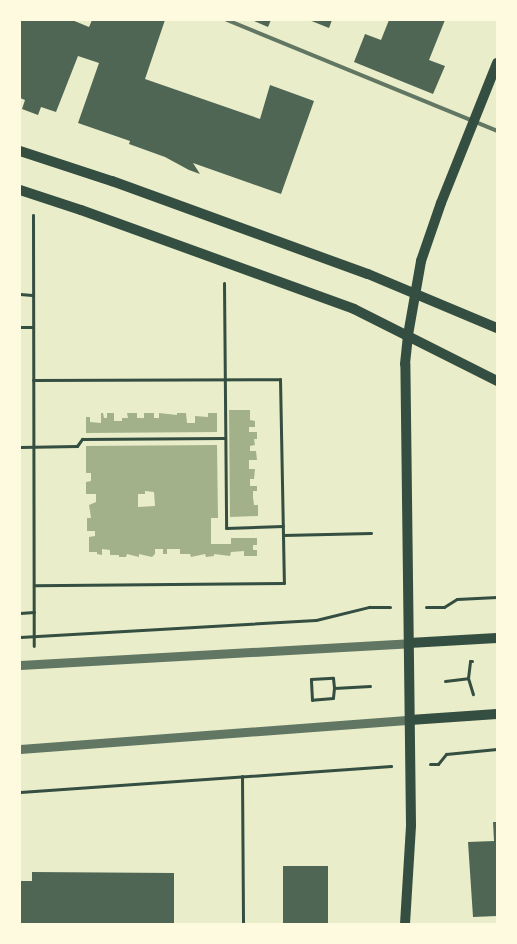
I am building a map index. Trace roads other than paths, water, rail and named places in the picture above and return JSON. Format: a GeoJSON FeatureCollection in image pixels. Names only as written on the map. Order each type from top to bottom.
{"type":"FeatureCollection","features":[{"type":"Feature","properties":{"kind":"main road"},"geometry":{"type":"LineString","coordinates":[[405,924],[410,861],[405,364],[408,335],[421,261],[438,211],[497,63]]}},
{"type":"Feature","properties":{"kind":"main road"},"geometry":{"type":"LineString","coordinates":[[20,151],[194,211],[414,293],[497,328]]}},
{"type":"Feature","properties":{"kind":"main road"},"geometry":{"type":"LineString","coordinates":[[20,190],[233,263],[354,309],[497,381]]}},
{"type":"Feature","properties":{"kind":"main road"},"geometry":{"type":"LineString","coordinates":[[409,643],[497,638]]}},
{"type":"Feature","properties":{"kind":"main road"},"geometry":{"type":"LineString","coordinates":[[410,720],[497,714]]}},
{"type":"Feature","properties":{"kind":"street"},"geometry":{"type":"LineString","coordinates":[[20,665],[409,643]]}},
{"type":"Feature","properties":{"kind":"street"},"geometry":{"type":"LineString","coordinates":[[20,749],[410,720]]}},
{"type":"Feature","properties":{"kind":"lane"},"geometry":{"type":"LineString","coordinates":[[227,20],[497,131]]}}]}
